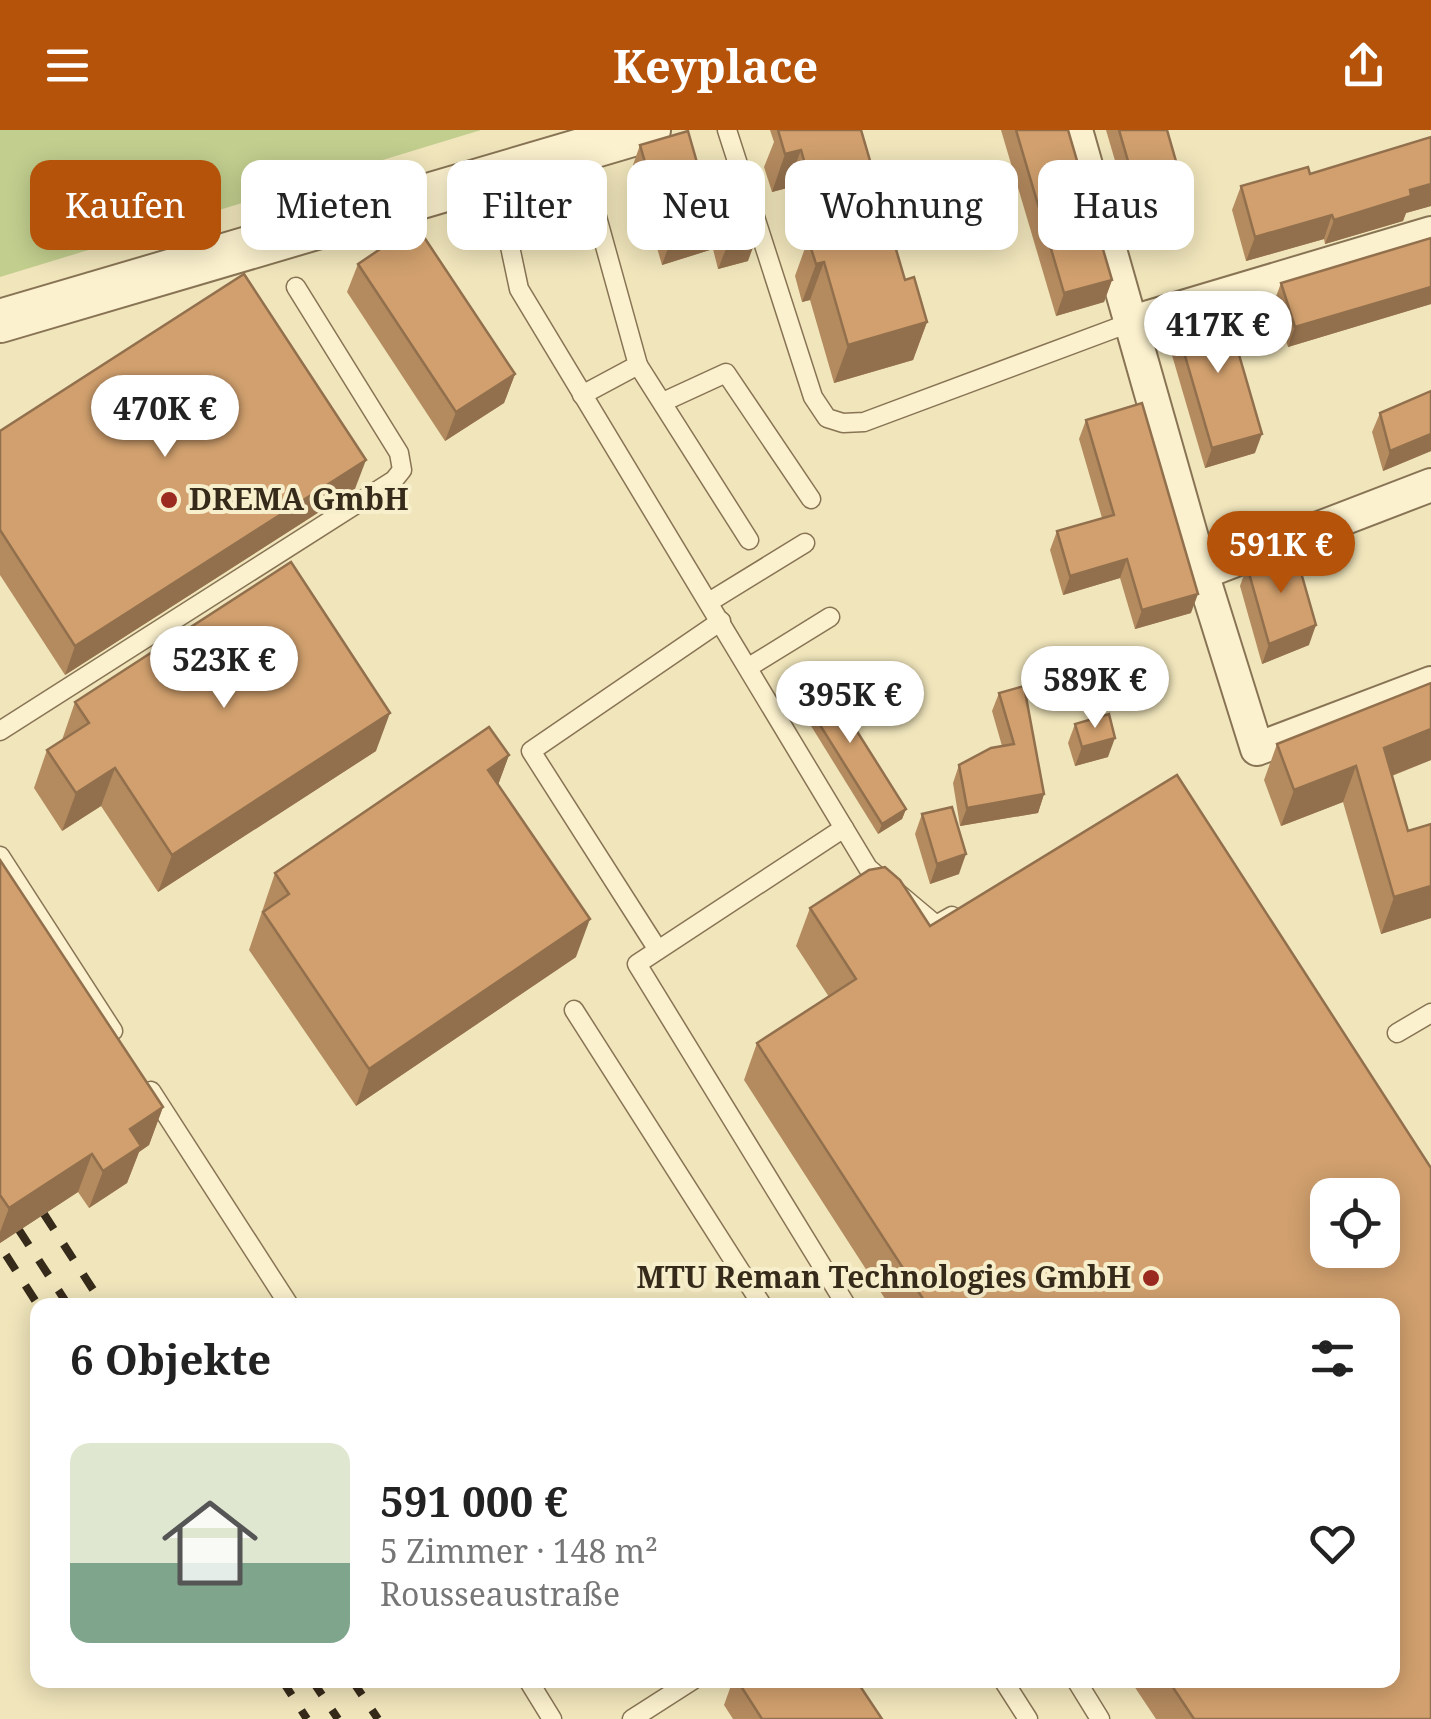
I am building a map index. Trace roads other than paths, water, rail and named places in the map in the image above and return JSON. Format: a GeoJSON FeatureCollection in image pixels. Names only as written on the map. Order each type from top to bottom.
{"type":"FeatureCollection","features":[{"type":"Feature","properties":{"kind":"street"},"geometry":{"type":"LineString","coordinates":[[546,160],[649,130]]}},
{"type":"Feature","properties":{"kind":"street"},"geometry":{"type":"LineString","coordinates":[[1076,130],[1202,573],[1257,749],[1431,683]]}},
{"type":"Feature","properties":{"kind":"street"},"geometry":{"type":"LineString","coordinates":[[0,321],[447,189]]}},
{"type":"Feature","properties":{"kind":"street"},"geometry":{"type":"LineString","coordinates":[[1132,322],[1431,233]]}},
{"type":"Feature","properties":{"kind":"street"},"geometry":{"type":"LineString","coordinates":[[1202,573],[1431,485]]}},
{"type":"Feature","properties":{"kind":"lane"},"geometry":{"type":"LineString","coordinates":[[726,130],[813,397],[827,418],[843,423],[864,422],[1132,322]]}},
{"type":"Feature","properties":{"kind":"lane"},"geometry":{"type":"LineString","coordinates":[[511,250],[519,289],[868,868],[936,924],[971,905]]}},
{"type":"Feature","properties":{"kind":"lane"},"geometry":{"type":"LineString","coordinates":[[606,250],[638,364],[749,540]]}},
{"type":"Feature","properties":{"kind":"lane"},"geometry":{"type":"LineString","coordinates":[[0,731],[394,480],[402,470],[400,454],[296,287]]}},
{"type":"Feature","properties":{"kind":"lane"},"geometry":{"type":"LineString","coordinates":[[582,395],[638,364]]}},
{"type":"Feature","properties":{"kind":"lane"},"geometry":{"type":"LineString","coordinates":[[663,402],[726,373],[811,499]]}},
{"type":"Feature","properties":{"kind":"lane"},"geometry":{"type":"LineString","coordinates":[[710,602],[805,543]]}},
{"type":"Feature","properties":{"kind":"lane"},"geometry":{"type":"LineString","coordinates":[[749,667],[830,617]]}},
{"type":"Feature","properties":{"kind":"lane"},"geometry":{"type":"LineString","coordinates":[[658,950],[531,751],[721,620]]}},
{"type":"Feature","properties":{"kind":"lane"},"geometry":{"type":"LineString","coordinates":[[842,1298],[637,964],[844,828]]}},
{"type":"Feature","properties":{"kind":"lane"},"geometry":{"type":"LineString","coordinates":[[0,856],[119,1040]]}},
{"type":"Feature","properties":{"kind":"lane"},"geometry":{"type":"LineString","coordinates":[[574,1010],[758,1298]]}},
{"type":"Feature","properties":{"kind":"lane"},"geometry":{"type":"LineString","coordinates":[[1398,1033],[1431,1013]]}},
{"type":"Feature","properties":{"kind":"lane"},"geometry":{"type":"LineString","coordinates":[[140,1074],[284,1298]]}},
{"type":"Feature","properties":{"kind":"lane"},"geometry":{"type":"LineString","coordinates":[[533,1688],[552,1719]]}},
{"type":"Feature","properties":{"kind":"lane"},"geometry":{"type":"LineString","coordinates":[[632,1719],[681,1688]]}},
{"type":"Feature","properties":{"kind":"lane"},"geometry":{"type":"LineString","coordinates":[[1008,1688],[1028,1719]]}},
{"type":"Feature","properties":{"kind":"lane"},"geometry":{"type":"LineString","coordinates":[[1081,1688],[1100,1719]]}},
{"type":"Feature","properties":{"kind":"railway"},"geometry":{"type":"LineString","coordinates":[[44,1214],[98,1298]]}},
{"type":"Feature","properties":{"kind":"railway"},"geometry":{"type":"LineString","coordinates":[[19,1230],[63,1298]]}},
{"type":"Feature","properties":{"kind":"railway"},"geometry":{"type":"LineString","coordinates":[[6,1255],[34,1298]]}},
{"type":"Feature","properties":{"kind":"railway"},"geometry":{"type":"LineString","coordinates":[[287,1688],[307,1719]]}},
{"type":"Feature","properties":{"kind":"railway"},"geometry":{"type":"LineString","coordinates":[[317,1688],[338,1719]]}},
{"type":"Feature","properties":{"kind":"railway"},"geometry":{"type":"LineString","coordinates":[[357,1688],[378,1719]]}},
{"type":"Feature","properties":{"kind":"place","name":"DREMA GmbH"},"geometry":{"type":"Point","coordinates":[169,500]}},
{"type":"Feature","properties":{"kind":"place","name":"MTU Reman Technologies GmbH"},"geometry":{"type":"Point","coordinates":[1151,1278]}}]}
